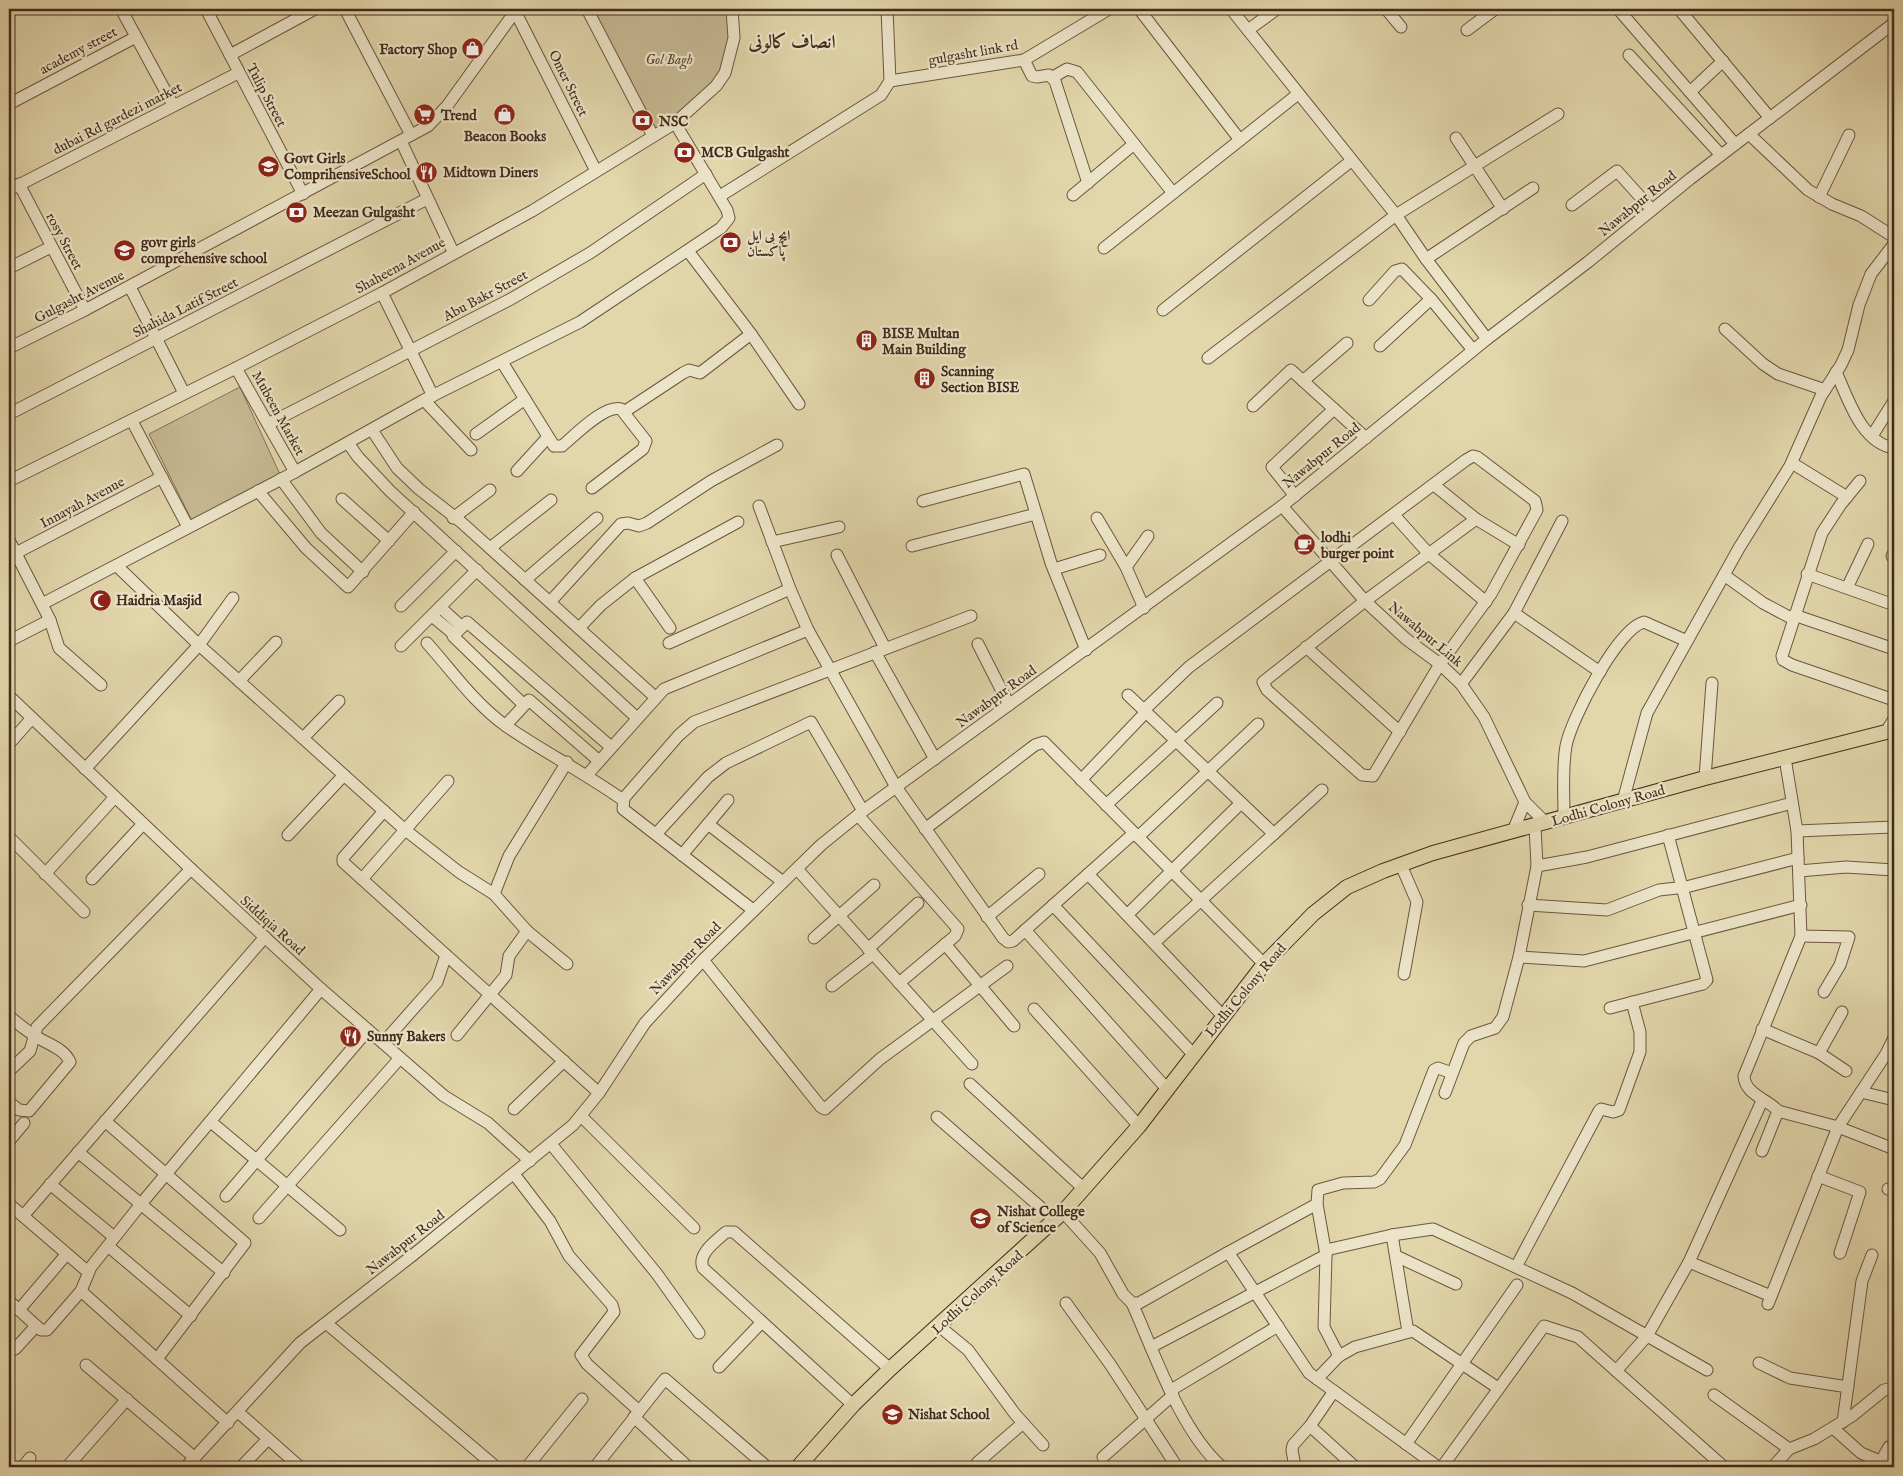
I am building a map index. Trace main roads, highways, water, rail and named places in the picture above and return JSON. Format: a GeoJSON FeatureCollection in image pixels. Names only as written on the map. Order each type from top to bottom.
{"type":"FeatureCollection","features":[{"type":"Feature","properties":{"kind":"main road","name":"Lodhi Colony Road"},"geometry":{"type":"LineString","coordinates":[[798,1467],[853,1405],[890,1369],[1059,1216],[1139,1126],[1222,1015],[1264,964],[1313,914],[1347,887],[1401,865],[1513,831],[1705,778],[1890,731]]}},
{"type":"Feature","properties":{"kind":"place","name":"Factory Shop"},"geometry":{"type":"Point","coordinates":[473,49]}},
{"type":"Feature","properties":{"kind":"place","name":"Beacon Books"},"geometry":{"type":"Point","coordinates":[505,114]}},
{"type":"Feature","properties":{"kind":"place","name":"Trend"},"geometry":{"type":"Point","coordinates":[425,115]}},
{"type":"Feature","properties":{"kind":"place","name":"NSC"},"geometry":{"type":"Point","coordinates":[643,121]}},
{"type":"Feature","properties":{"kind":"place","name":"MCB Gulgasht"},"geometry":{"type":"Point","coordinates":[685,152]}},
{"type":"Feature","properties":{"kind":"place","name":"Govt Girls ComprihensiveSchool"},"geometry":{"type":"Point","coordinates":[268,166]}},
{"type":"Feature","properties":{"kind":"place","name":"Midtown Diners"},"geometry":{"type":"Point","coordinates":[427,172]}},
{"type":"Feature","properties":{"kind":"place","name":"Meezan Gulgasht"},"geometry":{"type":"Point","coordinates":[297,212]}},
{"type":"Feature","properties":{"kind":"place","name":"ایچ بی ایل پاکستان"},"geometry":{"type":"Point","coordinates":[731,243]}},
{"type":"Feature","properties":{"kind":"place","name":"govr girls comprehensive school"},"geometry":{"type":"Point","coordinates":[125,250]}},
{"type":"Feature","properties":{"kind":"place","name":"BISE Multan Main Building"},"geometry":{"type":"Point","coordinates":[866,341]}},
{"type":"Feature","properties":{"kind":"place","name":"Scanning Section BISE"},"geometry":{"type":"Point","coordinates":[925,379]}},
{"type":"Feature","properties":{"kind":"place","name":"lodhi burger point"},"geometry":{"type":"Point","coordinates":[1305,545]}},
{"type":"Feature","properties":{"kind":"place","name":"Haidria Masjid"},"geometry":{"type":"Point","coordinates":[100,600]}},
{"type":"Feature","properties":{"kind":"place","name":"Sunny Bakers"},"geometry":{"type":"Point","coordinates":[351,1036]}},
{"type":"Feature","properties":{"kind":"place","name":"Nishat College of Science"},"geometry":{"type":"Point","coordinates":[981,1219]}},
{"type":"Feature","properties":{"kind":"place","name":"Nishat School"},"geometry":{"type":"Point","coordinates":[892,1414]}},
{"type":"Feature","properties":{"kind":"district","name":"انصاف کالونی"},"geometry":{"type":"Point","coordinates":[792,41]}},
{"type":"Feature","properties":{"kind":"park label","name":"Gol Bagh"},"geometry":{"type":"Point","coordinates":[669,59]}}]}
